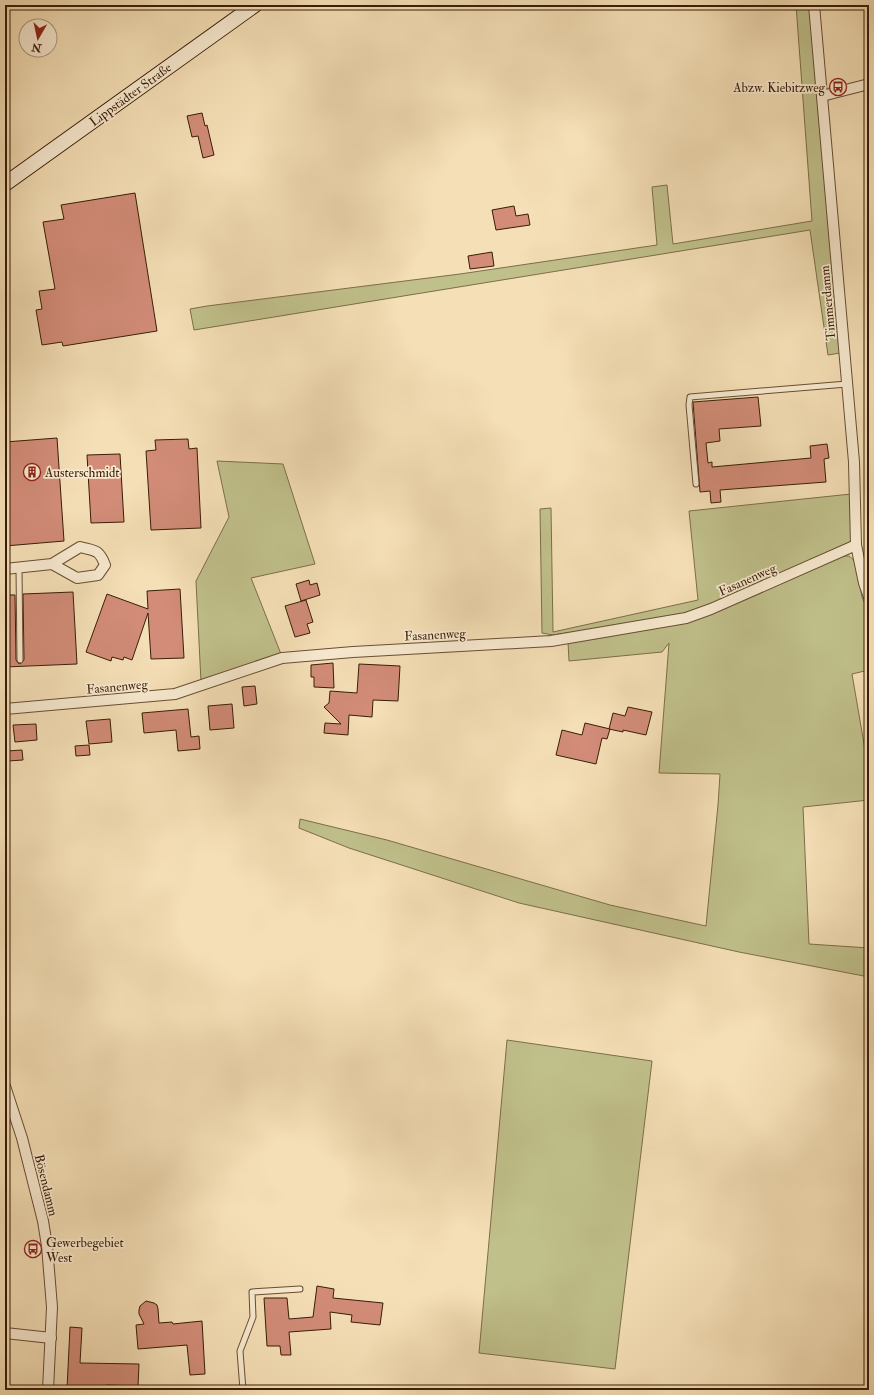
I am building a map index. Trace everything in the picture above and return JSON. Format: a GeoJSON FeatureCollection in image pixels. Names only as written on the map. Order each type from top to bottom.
{"type":"FeatureCollection","features":[{"type":"Feature","properties":{"kind":"main road","name":"Lippstädter Straße"},"geometry":{"type":"LineString","coordinates":[[5,184],[255,5]]}},
{"type":"Feature","properties":{"kind":"street","name":"Timmerdamm"},"geometry":{"type":"LineString","coordinates":[[814,5],[854,462],[856,545],[864,583],[869,597]]}},
{"type":"Feature","properties":{"kind":"street"},"geometry":{"type":"LineString","coordinates":[[822,96],[869,84]]}},
{"type":"Feature","properties":{"kind":"street","name":"Fasanenweg"},"geometry":{"type":"LineString","coordinates":[[5,709],[175,694],[282,658],[353,652],[551,641],[686,618],[856,545]]}},
{"type":"Feature","properties":{"kind":"street"},"geometry":{"type":"LineString","coordinates":[[5,569],[19,569],[52,564],[80,547],[95,551],[101,555],[105,565],[98,575],[77,578],[52,564]]}},
{"type":"Feature","properties":{"kind":"street","name":"Bösendamm"},"geometry":{"type":"LineString","coordinates":[[5,1086],[22,1138],[43,1221],[47,1246],[52,1307],[48,1390]]}},
{"type":"Feature","properties":{"kind":"street"},"geometry":{"type":"LineString","coordinates":[[5,1333],[51,1338]]}},
{"type":"Feature","properties":{"kind":"lane"},"geometry":{"type":"LineString","coordinates":[[696,484],[689,405],[690,397],[847,384]]}},
{"type":"Feature","properties":{"kind":"lane"},"geometry":{"type":"LineString","coordinates":[[19,569],[20,660]]}},
{"type":"Feature","properties":{"kind":"lane"},"geometry":{"type":"LineString","coordinates":[[243,1390],[240,1351],[253,1317],[252,1292],[300,1289]]}},
{"type":"Feature","properties":{"kind":"green space"},"geometry":{"type":"Polygon","coordinates":[[[796,5],[811,5],[840,353],[828,355],[810,230],[194,330],[190,309],[460,274],[657,245],[652,187],[667,185],[673,244],[812,221],[796,5]]]}},
{"type":"Feature","properties":{"kind":"green space"},"geometry":{"type":"Polygon","coordinates":[[[217,461],[283,464],[315,564],[251,578],[281,654],[201,682],[196,581],[229,517],[217,461]]]}},
{"type":"Feature","properties":{"kind":"green space"},"geometry":{"type":"Polygon","coordinates":[[[851,494],[852,543],[685,615],[553,635],[542,633],[540,509],[551,508],[553,632],[698,600],[689,511],[851,494]]]}},
{"type":"Feature","properties":{"kind":"green space"},"geometry":{"type":"Polygon","coordinates":[[[843,556],[849,556],[855,561],[862,597],[869,614],[869,670],[852,674],[869,773],[869,800],[803,807],[809,944],[869,948],[869,977],[739,952],[519,903],[349,848],[299,828],[300,819],[387,840],[610,905],[706,926],[720,774],[659,773],[669,643],[662,652],[569,661],[568,642],[688,621],[752,594],[753,596],[843,556]]]}},
{"type":"Feature","properties":{"kind":"green space"},"geometry":{"type":"Polygon","coordinates":[[[507,1040],[652,1061],[615,1369],[479,1353],[507,1040]]]}},
{"type":"Feature","properties":{"kind":"building"},"geometry":{"type":"Polygon","coordinates":[[[202,113],[205,126],[207,125],[214,155],[203,158],[198,136],[192,137],[187,116],[202,113]]]}},
{"type":"Feature","properties":{"kind":"building"},"geometry":{"type":"Polygon","coordinates":[[[135,193],[157,331],[63,346],[62,342],[42,345],[36,310],[42,309],[39,291],[55,289],[43,222],[64,219],[61,205],[135,193]]]}},
{"type":"Feature","properties":{"kind":"building"},"geometry":{"type":"Polygon","coordinates":[[[514,206],[516,216],[528,214],[530,225],[496,230],[492,210],[514,206]]]}},
{"type":"Feature","properties":{"kind":"building"},"geometry":{"type":"Polygon","coordinates":[[[492,252],[494,266],[470,269],[468,256],[492,252]]]}},
{"type":"Feature","properties":{"kind":"building"},"geometry":{"type":"Polygon","coordinates":[[[758,397],[761,426],[719,429],[720,441],[706,443],[708,463],[712,462],[712,467],[811,458],[810,446],[827,444],[829,458],[824,459],[826,482],[720,490],[721,502],[711,503],[710,491],[700,492],[693,402],[758,397]]]}},
{"type":"Feature","properties":{"kind":"building","name":"Austerschmidt"},"geometry":{"type":"Polygon","coordinates":[[[57,438],[64,541],[5,546],[5,442],[57,438]]]}},
{"type":"Feature","properties":{"kind":"building"},"geometry":{"type":"Polygon","coordinates":[[[188,439],[189,449],[197,448],[201,528],[151,530],[146,451],[156,450],[155,440],[188,439]]]}},
{"type":"Feature","properties":{"kind":"building"},"geometry":{"type":"Polygon","coordinates":[[[120,454],[124,522],[91,523],[87,455],[120,454]]]}},
{"type":"Feature","properties":{"kind":"building"},"geometry":{"type":"Polygon","coordinates":[[[309,580],[310,585],[317,583],[320,595],[301,601],[296,584],[309,580]]]}},
{"type":"Feature","properties":{"kind":"building"},"geometry":{"type":"Polygon","coordinates":[[[180,589],[184,658],[151,659],[148,613],[132,660],[124,657],[123,660],[112,657],[111,661],[86,652],[107,594],[148,609],[147,591],[180,589]]]}},
{"type":"Feature","properties":{"kind":"building"},"geometry":{"type":"Polygon","coordinates":[[[73,592],[77,664],[5,667],[5,595],[15,595],[16,660],[20,664],[24,660],[23,594],[73,592]]]}},
{"type":"Feature","properties":{"kind":"building"},"geometry":{"type":"Polygon","coordinates":[[[306,600],[313,622],[307,624],[310,633],[295,637],[285,606],[306,600]]]}},
{"type":"Feature","properties":{"kind":"building"},"geometry":{"type":"Polygon","coordinates":[[[333,663],[334,688],[314,687],[314,677],[311,677],[311,665],[333,663]]]}},
{"type":"Feature","properties":{"kind":"building"},"geometry":{"type":"Polygon","coordinates":[[[359,664],[400,666],[398,701],[373,700],[372,717],[349,715],[348,735],[324,733],[325,723],[341,724],[324,707],[329,703],[330,691],[357,693],[359,664]]]}},
{"type":"Feature","properties":{"kind":"building"},"geometry":{"type":"Polygon","coordinates":[[[255,686],[257,704],[244,706],[242,687],[255,686]]]}},
{"type":"Feature","properties":{"kind":"building"},"geometry":{"type":"Polygon","coordinates":[[[232,704],[234,728],[210,730],[208,706],[232,704]]]}},
{"type":"Feature","properties":{"kind":"building"},"geometry":{"type":"Polygon","coordinates":[[[628,707],[652,712],[646,735],[623,730],[623,732],[609,729],[613,713],[625,716],[628,707]]]}},
{"type":"Feature","properties":{"kind":"building"},"geometry":{"type":"Polygon","coordinates":[[[188,709],[191,737],[199,736],[200,749],[178,751],[176,730],[144,733],[142,713],[188,709]]]}},
{"type":"Feature","properties":{"kind":"building"},"geometry":{"type":"Polygon","coordinates":[[[110,719],[112,742],[89,744],[86,721],[110,719]]]}},
{"type":"Feature","properties":{"kind":"building"},"geometry":{"type":"Polygon","coordinates":[[[585,723],[610,729],[607,739],[602,738],[596,764],[556,755],[562,730],[582,735],[585,723]]]}},
{"type":"Feature","properties":{"kind":"building"},"geometry":{"type":"Polygon","coordinates":[[[36,724],[37,740],[15,742],[13,725],[36,724]]]}},
{"type":"Feature","properties":{"kind":"building"},"geometry":{"type":"Polygon","coordinates":[[[89,745],[90,755],[76,756],[75,746],[89,745]]]}},
{"type":"Feature","properties":{"kind":"building"},"geometry":{"type":"Polygon","coordinates":[[[22,750],[23,760],[8,761],[7,751],[22,750]]]}},
{"type":"Feature","properties":{"kind":"building"},"geometry":{"type":"Polygon","coordinates":[[[317,1286],[334,1289],[333,1298],[383,1303],[380,1325],[351,1322],[352,1315],[330,1312],[331,1329],[289,1332],[291,1355],[281,1355],[280,1346],[267,1346],[264,1298],[287,1298],[289,1319],[313,1317],[317,1286]]]}},
{"type":"Feature","properties":{"kind":"building"},"geometry":{"type":"Polygon","coordinates":[[[146,1301],[157,1305],[159,1323],[172,1322],[173,1324],[202,1321],[205,1374],[190,1375],[187,1345],[138,1349],[136,1325],[144,1324],[139,1314],[139,1310],[140,1306],[146,1301]]]}},
{"type":"Feature","properties":{"kind":"building"},"geometry":{"type":"Polygon","coordinates":[[[70,1327],[82,1328],[80,1363],[139,1364],[138,1386],[106,1385],[106,1390],[67,1389],[70,1327]]]}},
{"type":"Feature","properties":{"kind":"place","name":"Abzw. Kiebitzweg"},"geometry":{"type":"Point","coordinates":[838,87]}},
{"type":"Feature","properties":{"kind":"place","name":"Austerschmidt"},"geometry":{"type":"Point","coordinates":[32,472]}},
{"type":"Feature","properties":{"kind":"place","name":"Gewerbegebiet West"},"geometry":{"type":"Point","coordinates":[33,1249]}}]}
